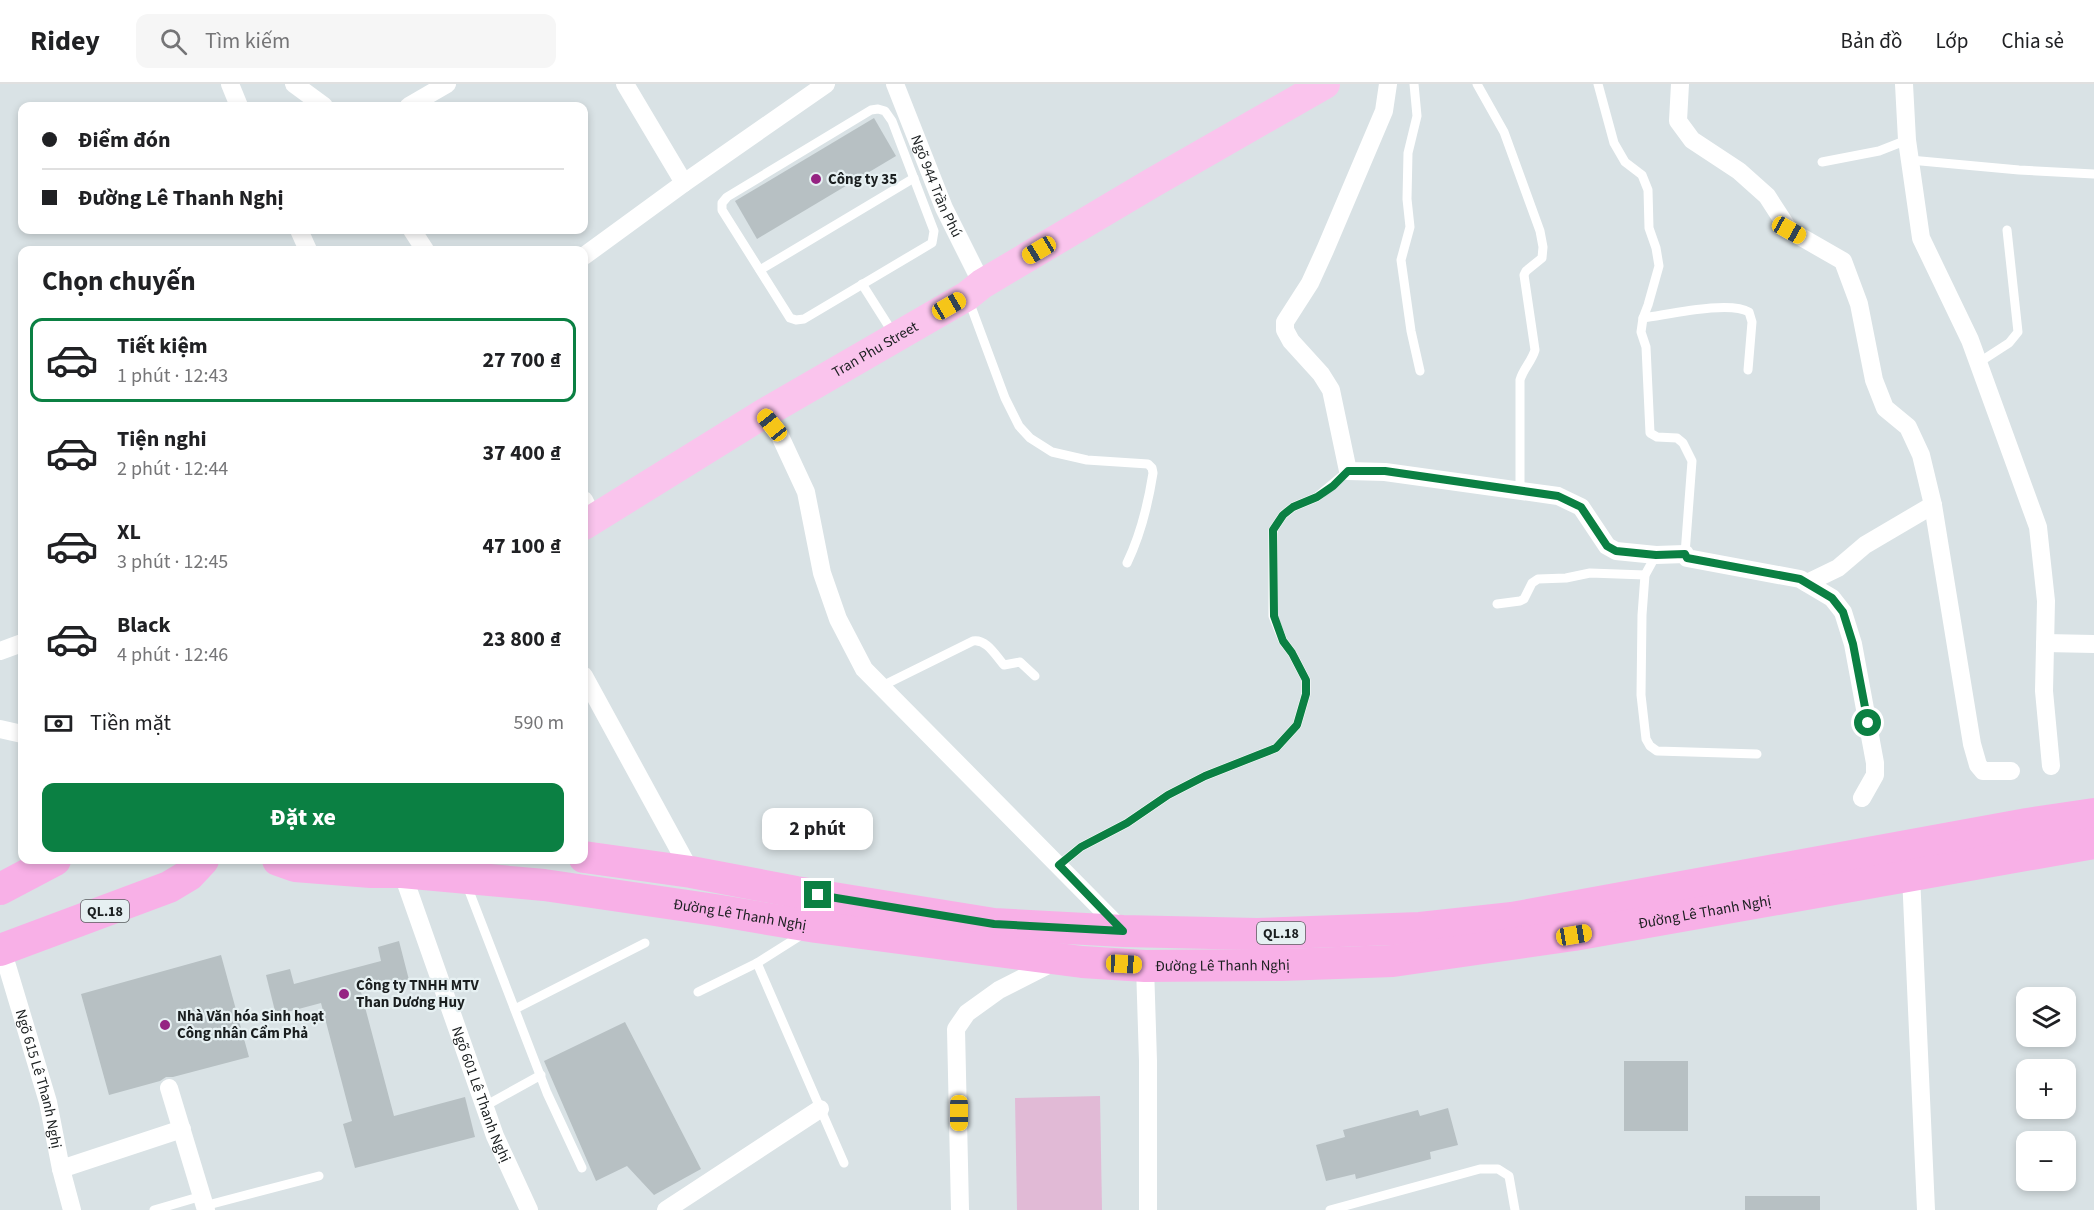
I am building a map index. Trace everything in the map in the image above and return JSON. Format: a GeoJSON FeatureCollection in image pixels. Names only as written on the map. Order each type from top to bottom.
{"type":"FeatureCollection","features":[{"type":"Feature","properties":{"kind":"highway","name":"Đường Lê Thanh Nghị"},"geometry":{"type":"LineString","coordinates":[[289,864],[544,885],[816,927],[1082,962],[1145,966],[1281,965],[1393,961],[1574,935],[1909,861],[2030,838],[2094,814]]}},
{"type":"Feature","properties":{"kind":"highway","name":"Đường Lê Thanh Nghị"},"geometry":{"type":"LineString","coordinates":[[2030,838],[2094,843]]}},
{"type":"Feature","properties":{"kind":"highway","name":"Đường Lê Thanh Nghị"},"geometry":{"type":"LineString","coordinates":[[588,858],[691,872],[796,892],[994,924],[1123,931],[1257,934],[1431,927],[1512,918],[1909,861]]}},
{"type":"Feature","properties":{"kind":"highway"},"geometry":{"type":"LineString","coordinates":[[0,889],[47,864]]}},
{"type":"Feature","properties":{"kind":"highway","name":"QL.18"},"geometry":{"type":"LineString","coordinates":[[1,950],[169,887],[189,874],[199,864]]}},
{"type":"Feature","properties":{"kind":"main road","name":"Tran Phu Street"},"geometry":{"type":"LineString","coordinates":[[588,513],[896,337],[1161,177],[1325,84]]}},
{"type":"Feature","properties":{"kind":"street"},"geometry":{"type":"LineString","coordinates":[[230,84],[237,102]]}},
{"type":"Feature","properties":{"kind":"street"},"geometry":{"type":"LineString","coordinates":[[294,84],[319,102]]}},
{"type":"Feature","properties":{"kind":"street"},"geometry":{"type":"LineString","coordinates":[[416,102],[447,84]]}},
{"type":"Feature","properties":{"kind":"street"},"geometry":{"type":"LineString","coordinates":[[588,253],[826,84]]}},
{"type":"Feature","properties":{"kind":"street","name":"Ngõ 944 Trần Phú"},"geometry":{"type":"LineString","coordinates":[[895,84],[975,290]]}},
{"type":"Feature","properties":{"kind":"street"},"geometry":{"type":"LineString","coordinates":[[1388,84],[1380,122],[1325,250],[1310,283],[1285,322],[1285,330],[1292,341],[1322,374],[1331,390],[1348,471],[1385,471],[1558,496],[1581,507],[1607,546],[1616,551],[1656,555],[1685,554],[1687,558],[1800,579],[1832,598],[1843,612],[1853,644],[1875,763],[1875,775],[1862,798]]}},
{"type":"Feature","properties":{"kind":"street"},"geometry":{"type":"LineString","coordinates":[[1680,84],[1678,122],[1692,140],[1739,171],[1767,196],[1789,230],[1843,261],[1859,304],[1874,380],[1885,408],[1908,427],[1921,455],[1934,505],[1963,689],[1978,765],[1983,771],[2012,771]]}},
{"type":"Feature","properties":{"kind":"street"},"geometry":{"type":"LineString","coordinates":[[1904,84],[1907,140],[1922,238],[1970,340],[2038,527],[2046,601],[2044,691],[2051,766]]}},
{"type":"Feature","properties":{"kind":"street"},"geometry":{"type":"LineString","coordinates":[[627,85],[684,183]]}},
{"type":"Feature","properties":{"kind":"street"},"geometry":{"type":"LineString","coordinates":[[763,414],[780,436],[806,492],[822,573],[838,619],[864,669],[1123,931]]}},
{"type":"Feature","properties":{"kind":"street"},"geometry":{"type":"LineString","coordinates":[[1807,583],[1838,568],[1865,546],[1934,505]]}},
{"type":"Feature","properties":{"kind":"street"},"geometry":{"type":"LineString","coordinates":[[2045,643],[2094,644]]}},
{"type":"Feature","properties":{"kind":"street"},"geometry":{"type":"LineString","coordinates":[[0,651],[18,644]]}},
{"type":"Feature","properties":{"kind":"street"},"geometry":{"type":"LineString","coordinates":[[588,683],[691,872]]}},
{"type":"Feature","properties":{"kind":"street"},"geometry":{"type":"LineString","coordinates":[[0,729],[18,733]]}},
{"type":"Feature","properties":{"kind":"street"},"geometry":{"type":"LineString","coordinates":[[1909,861],[1926,1210]]}},
{"type":"Feature","properties":{"kind":"street","name":"Ngõ 601 Lê Thanh Nghị"},"geometry":{"type":"LineString","coordinates":[[402,872],[495,1136],[529,1210]]}},
{"type":"Feature","properties":{"kind":"street","name":"Ngõ 615 Lê Thanh Nghị"},"geometry":{"type":"LineString","coordinates":[[1,950],[48,1102],[61,1170],[72,1210]]}},
{"type":"Feature","properties":{"kind":"street"},"geometry":{"type":"LineString","coordinates":[[960,1210],[956,1029],[967,1013],[999,990],[1060,958]]}},
{"type":"Feature","properties":{"kind":"street"},"geometry":{"type":"LineString","coordinates":[[1145,966],[1148,1061],[1148,1210]]}},
{"type":"Feature","properties":{"kind":"street"},"geometry":{"type":"LineString","coordinates":[[169,1088],[204,1204]]}},
{"type":"Feature","properties":{"kind":"street"},"geometry":{"type":"LineString","coordinates":[[666,1210],[820,1109]]}},
{"type":"Feature","properties":{"kind":"street"},"geometry":{"type":"LineString","coordinates":[[61,1170],[182,1129]]}},
{"type":"Feature","properties":{"kind":"lane"},"geometry":{"type":"LineString","coordinates":[[1414,84],[1417,116],[1408,153],[1407,199],[1410,227],[1401,260],[1411,331],[1420,371]]}},
{"type":"Feature","properties":{"kind":"lane"},"geometry":{"type":"LineString","coordinates":[[1477,84],[1504,132],[1540,231],[1543,247],[1542,258],[1524,275],[1535,350],[1520,380],[1520,491]]}},
{"type":"Feature","properties":{"kind":"lane"},"geometry":{"type":"LineString","coordinates":[[1598,84],[1614,143],[1625,162],[1642,175],[1648,190],[1649,228],[1659,266],[1641,332],[1646,347],[1650,433],[1677,438],[1683,443],[1692,460],[1685,554]]}},
{"type":"Feature","properties":{"kind":"lane"},"geometry":{"type":"LineString","coordinates":[[871,110],[885,111],[892,121],[914,178],[934,231],[932,243],[804,319],[790,318],[722,210],[722,203],[727,197],[871,110]]}},
{"type":"Feature","properties":{"kind":"lane"},"geometry":{"type":"LineString","coordinates":[[1822,162],[1879,151],[1907,140]]}},
{"type":"Feature","properties":{"kind":"lane"},"geometry":{"type":"LineString","coordinates":[[1910,160],[2094,174]]}},
{"type":"Feature","properties":{"kind":"lane"},"geometry":{"type":"LineString","coordinates":[[760,270],[914,178]]}},
{"type":"Feature","properties":{"kind":"lane"},"geometry":{"type":"LineString","coordinates":[[1978,363],[2010,343],[2018,332],[2007,230]]}},
{"type":"Feature","properties":{"kind":"lane"},"geometry":{"type":"LineString","coordinates":[[862,284],[896,337]]}},
{"type":"Feature","properties":{"kind":"lane"},"geometry":{"type":"LineString","coordinates":[[975,290],[1005,398],[1019,426],[1030,438],[1052,452],[1087,460],[1148,464],[1152,468],[1148,506],[1136,544],[1127,563]]}},
{"type":"Feature","properties":{"kind":"lane"},"geometry":{"type":"LineString","coordinates":[[1643,318],[1705,309],[1742,308],[1749,312],[1752,322],[1748,370]]}},
{"type":"Feature","properties":{"kind":"lane"},"geometry":{"type":"LineString","coordinates":[[1059,865],[1081,847],[1127,823],[1168,795],[1205,776],[1276,748],[1297,725],[1306,694],[1306,680],[1283,641],[1274,616],[1273,530],[1283,515],[1293,507],[1317,497],[1333,486],[1348,471]]}},
{"type":"Feature","properties":{"kind":"lane"},"geometry":{"type":"LineString","coordinates":[[1656,555],[1645,575],[1642,615],[1641,695],[1646,739],[1657,751],[1756,754]]}},
{"type":"Feature","properties":{"kind":"lane"},"geometry":{"type":"LineString","coordinates":[[1497,604],[1524,599],[1532,583],[1538,579],[1566,578],[1590,573],[1645,575]]}},
{"type":"Feature","properties":{"kind":"lane"},"geometry":{"type":"LineString","coordinates":[[882,686],[978,640],[984,642],[1004,665],[1020,662],[1035,676]]}},
{"type":"Feature","properties":{"kind":"lane"},"geometry":{"type":"LineString","coordinates":[[464,878],[547,1093],[582,1168]]}},
{"type":"Feature","properties":{"kind":"lane"},"geometry":{"type":"LineString","coordinates":[[698,992],[757,963],[816,927]]}},
{"type":"Feature","properties":{"kind":"lane"},"geometry":{"type":"LineString","coordinates":[[515,1009],[645,943]]}},
{"type":"Feature","properties":{"kind":"lane"},"geometry":{"type":"LineString","coordinates":[[757,963],[844,1163]]}},
{"type":"Feature","properties":{"kind":"lane"},"geometry":{"type":"LineString","coordinates":[[485,1107],[541,1076]]}},
{"type":"Feature","properties":{"kind":"lane"},"geometry":{"type":"LineString","coordinates":[[1330,1210],[1469,1172],[1498,1169],[1509,1176],[1515,1210]]}},
{"type":"Feature","properties":{"kind":"lane"},"geometry":{"type":"LineString","coordinates":[[154,1210],[204,1204],[319,1176]]}},
{"type":"Feature","properties":{"kind":"shaded area"},"geometry":{"type":"Polygon","coordinates":[[[1100,1096],[1102,1210],[1017,1210],[1015,1098],[1100,1096]]]}},
{"type":"Feature","properties":{"kind":"building","name":"Công ty 35"},"geometry":{"type":"Polygon","coordinates":[[[874,118],[896,156],[757,239],[735,201],[874,118]]]}},
{"type":"Feature","properties":{"kind":"building"},"geometry":{"type":"Polygon","coordinates":[[[399,941],[409,980],[361,992],[394,1116],[465,1097],[475,1137],[355,1168],[343,1124],[352,1121],[321,1003],[276,1015],[266,975],[290,969],[294,984],[381,961],[378,947],[399,941]]]}},
{"type":"Feature","properties":{"kind":"building","name":"Nhà Văn hóa Sinh hoạt Công nhân Cẩm Phả"},"geometry":{"type":"Polygon","coordinates":[[[221,955],[249,1057],[166,1077],[160,1081],[109,1095],[81,994],[221,955]]]}},
{"type":"Feature","properties":{"kind":"building"},"geometry":{"type":"Polygon","coordinates":[[[625,1022],[701,1169],[654,1195],[627,1166],[596,1181],[544,1061],[625,1022]]]}},
{"type":"Feature","properties":{"kind":"building"},"geometry":{"type":"Polygon","coordinates":[[[1624,1061],[1688,1061],[1688,1131],[1624,1131],[1624,1061]]]}},
{"type":"Feature","properties":{"kind":"building"},"geometry":{"type":"Polygon","coordinates":[[[1448,1108],[1458,1145],[1430,1152],[1431,1159],[1356,1179],[1355,1174],[1326,1181],[1316,1145],[1345,1137],[1343,1130],[1418,1110],[1420,1116],[1448,1108]]]}},
{"type":"Feature","properties":{"kind":"building"},"geometry":{"type":"Polygon","coordinates":[[[1745,1196],[1820,1196],[1820,1210],[1745,1210],[1745,1196]]]}},
{"type":"Feature","properties":{"kind":"place","name":"Công ty 35"},"geometry":{"type":"Point","coordinates":[816,179]}},
{"type":"Feature","properties":{"kind":"place","name":"Công ty TNHH MTV Than Dương Huy"},"geometry":{"type":"Point","coordinates":[344,994]}},
{"type":"Feature","properties":{"kind":"place","name":"Nhà Văn hóa Sinh hoạt Công nhân Cẩm Phả"},"geometry":{"type":"Point","coordinates":[165,1025]}},
{"type":"Feature","properties":{"kind":"route"},"geometry":{"type":"LineString","coordinates":[[818,895],[994,924],[1123,931],[1059,865],[1081,847],[1127,823],[1168,795],[1205,776],[1276,748],[1297,725],[1306,694],[1306,680],[1283,641],[1274,616],[1273,530],[1283,515],[1293,507],[1317,497],[1333,486],[1348,471],[1385,471],[1558,496],[1581,507],[1607,546],[1616,551],[1656,555],[1685,554],[1687,558],[1800,579],[1832,598],[1843,612],[1853,644],[1868,723]]}}]}
